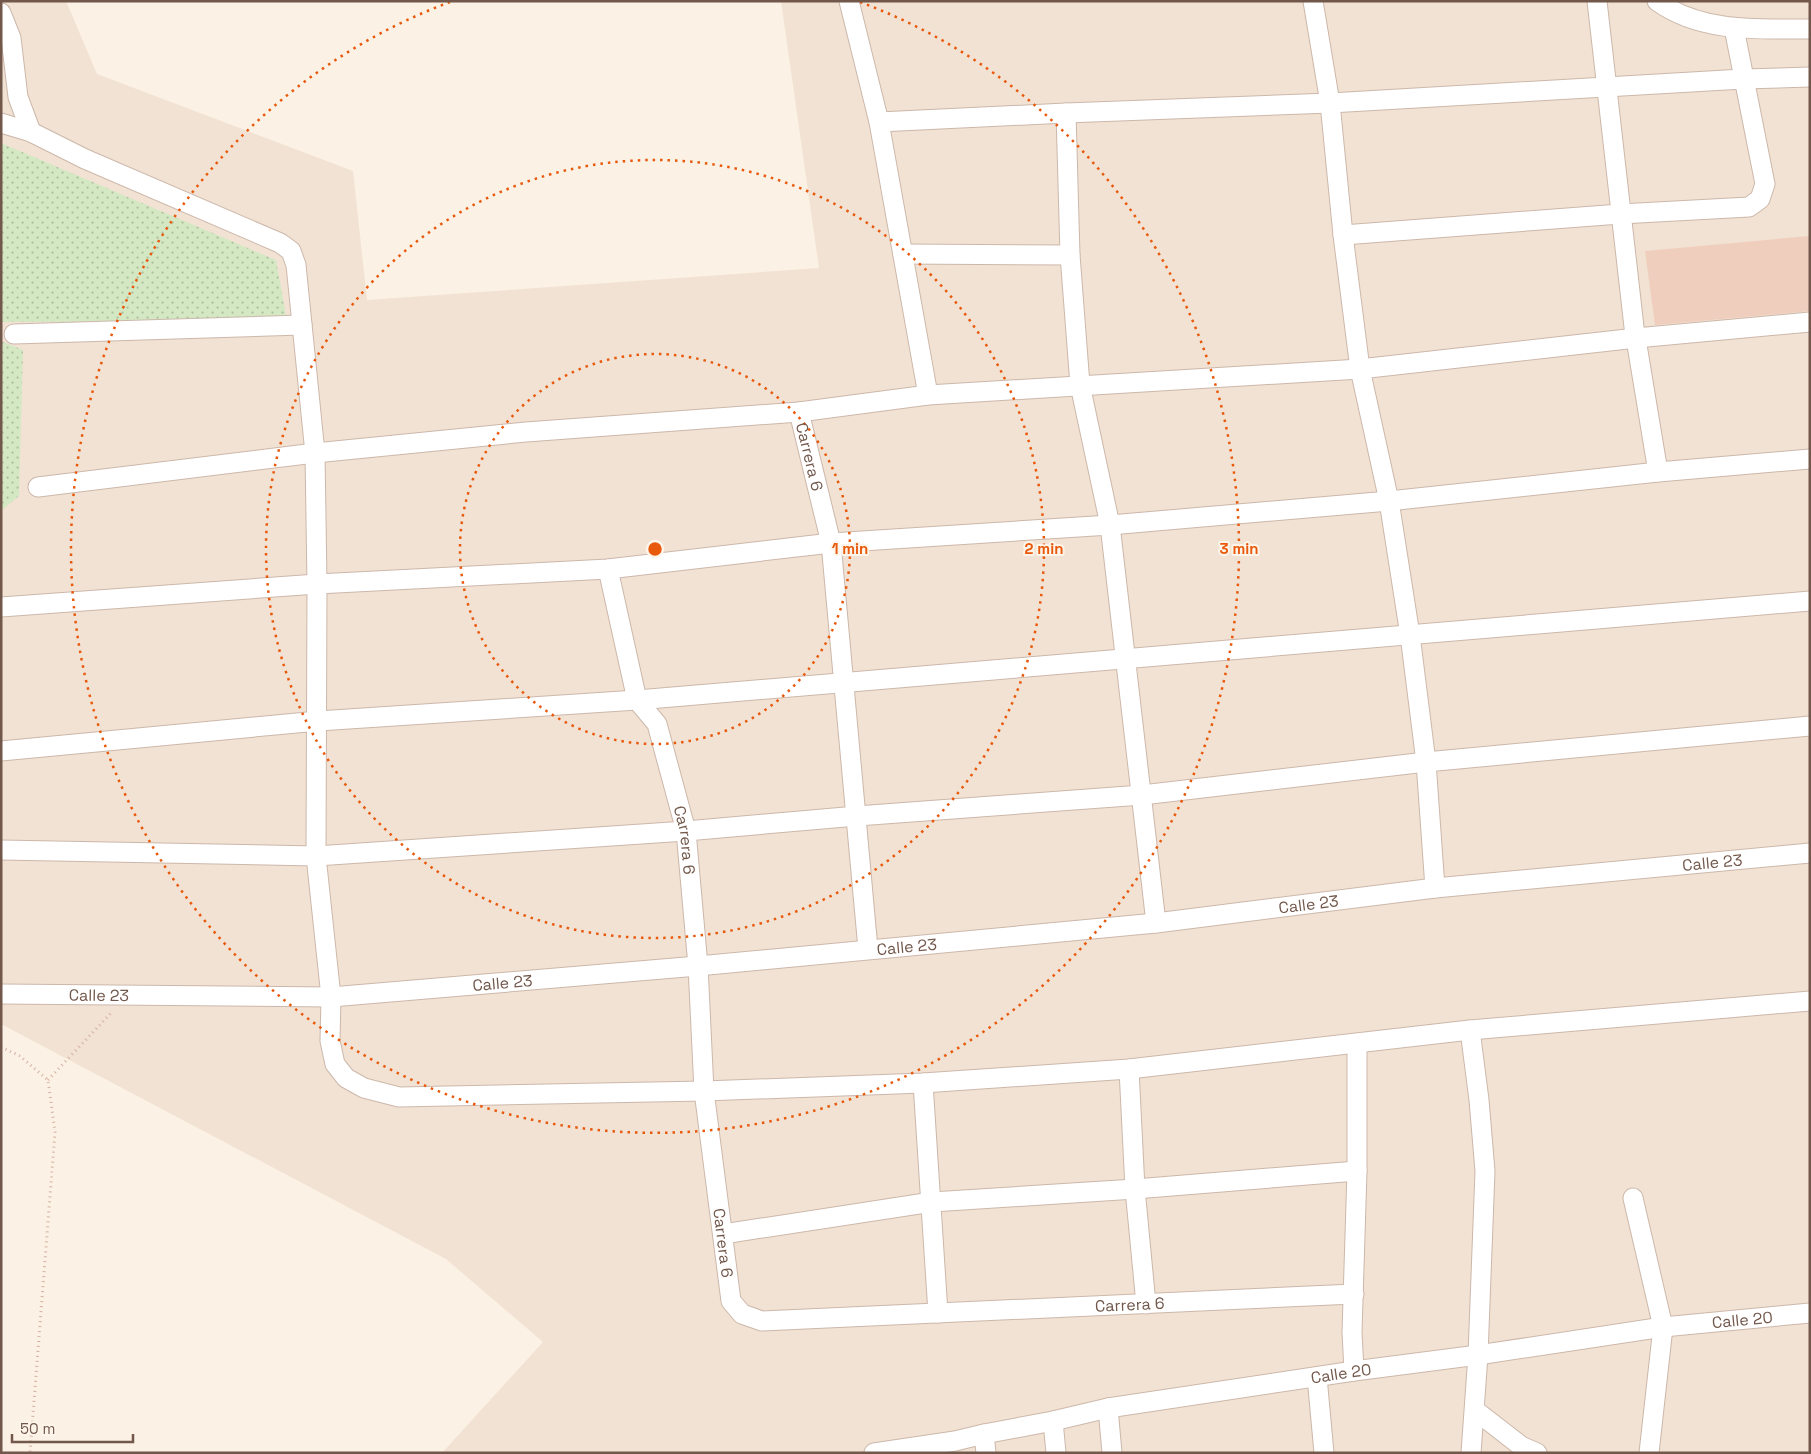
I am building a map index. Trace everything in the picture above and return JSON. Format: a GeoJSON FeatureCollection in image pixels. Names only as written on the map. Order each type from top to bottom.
{"type":"FeatureCollection","features":[{"type":"Feature","properties":{"kind":"street"},"geometry":{"type":"LineString","coordinates":[[849,1],[878,122],[928,395]]}},
{"type":"Feature","properties":{"kind":"street"},"geometry":{"type":"LineString","coordinates":[[1313,1],[1330,104],[1343,235],[1360,369],[1389,501],[1410,635],[1426,762],[1435,888]]}},
{"type":"Feature","properties":{"kind":"street"},"geometry":{"type":"LineString","coordinates":[[1597,1],[1620,214],[1636,338],[1658,472]]}},
{"type":"Feature","properties":{"kind":"street"},"geometry":{"type":"LineString","coordinates":[[1657,1],[1667,8],[1699,21],[1734,28],[1810,29]]}},
{"type":"Feature","properties":{"kind":"street"},"geometry":{"type":"LineString","coordinates":[[1,13],[11,38],[18,97],[31,132]]}},
{"type":"Feature","properties":{"kind":"street"},"geometry":{"type":"LineString","coordinates":[[1343,235],[1620,214],[1749,207],[1760,199],[1765,184],[1734,28]]}},
{"type":"Feature","properties":{"kind":"street"},"geometry":{"type":"LineString","coordinates":[[878,122],[1066,113],[1330,104],[1743,79],[1810,77]]}},
{"type":"Feature","properties":{"kind":"street"},"geometry":{"type":"LineString","coordinates":[[1066,113],[1070,255],[1080,385],[1110,525],[1156,923]]}},
{"type":"Feature","properties":{"kind":"street"},"geometry":{"type":"LineString","coordinates":[[1,123],[31,132],[85,159],[280,243],[291,251],[296,265],[315,453],[318,721],[316,856],[331,997],[330,1041],[335,1064],[346,1078],[364,1088],[399,1097],[704,1091],[923,1083],[1129,1069],[1470,1030],[1810,1001]]}},
{"type":"Feature","properties":{"kind":"street"},"geometry":{"type":"LineString","coordinates":[[903,254],[1070,255]]}},
{"type":"Feature","properties":{"kind":"street"},"geometry":{"type":"LineString","coordinates":[[38,487],[315,453],[526,432],[799,412],[928,395],[1360,369],[1636,338],[1810,322]]}},
{"type":"Feature","properties":{"kind":"street"},"geometry":{"type":"LineString","coordinates":[[14,334],[302,325]]}},
{"type":"Feature","properties":{"kind":"street","name":"Carrera 6"},"geometry":{"type":"LineString","coordinates":[[799,412],[831,543],[868,949]]}},
{"type":"Feature","properties":{"kind":"street"},"geometry":{"type":"LineString","coordinates":[[1,607],[317,584],[608,569],[831,543],[1110,525],[1389,501],[1658,472],[1810,459]]}},
{"type":"Feature","properties":{"kind":"street","name":"Carrera 6"},"geometry":{"type":"LineString","coordinates":[[608,569],[637,700],[658,724],[686,832],[698,966],[704,1091],[731,1301],[742,1314],[762,1320],[1354,1294]]}},
{"type":"Feature","properties":{"kind":"street"},"geometry":{"type":"LineString","coordinates":[[1,750],[318,721],[637,700],[1810,601]]}},
{"type":"Feature","properties":{"kind":"street"},"geometry":{"type":"LineString","coordinates":[[1,850],[316,856],[686,832],[857,816],[1142,795],[1426,762],[1810,726]]}},
{"type":"Feature","properties":{"kind":"street","name":"Calle 23"},"geometry":{"type":"LineString","coordinates":[[1,994],[331,997],[698,966],[1156,923],[1435,888],[1810,853]]}},
{"type":"Feature","properties":{"kind":"street"},"geometry":{"type":"LineString","coordinates":[[1470,1030],[1479,1100],[1485,1171],[1476,1412],[1471,1453]]}},
{"type":"Feature","properties":{"kind":"street"},"geometry":{"type":"LineString","coordinates":[[1354,1371],[1352,1332],[1357,1171],[1357,1044]]}},
{"type":"Feature","properties":{"kind":"street"},"geometry":{"type":"LineString","coordinates":[[1129,1069],[1135,1189],[1146,1304]]}},
{"type":"Feature","properties":{"kind":"street"},"geometry":{"type":"LineString","coordinates":[[923,1083],[938,1313]]}},
{"type":"Feature","properties":{"kind":"street"},"geometry":{"type":"LineString","coordinates":[[723,1234],[932,1202],[1135,1189],[1357,1171]]}},
{"type":"Feature","properties":{"kind":"street"},"geometry":{"type":"LineString","coordinates":[[1633,1198],[1663,1327],[1649,1453]]}},
{"type":"Feature","properties":{"kind":"street","name":"Calle 20"},"geometry":{"type":"LineString","coordinates":[[874,1453],[903,1451],[1108,1408],[1354,1371],[1478,1355],[1663,1327],[1810,1313]]}},
{"type":"Feature","properties":{"kind":"street"},"geometry":{"type":"LineString","coordinates":[[1317,1377],[1324,1453]]}},
{"type":"Feature","properties":{"kind":"street"},"geometry":{"type":"LineString","coordinates":[[1108,1408],[1112,1453]]}},
{"type":"Feature","properties":{"kind":"street"},"geometry":{"type":"LineString","coordinates":[[1476,1412],[1521,1446],[1536,1453]]}},
{"type":"Feature","properties":{"kind":"street"},"geometry":{"type":"LineString","coordinates":[[1053,1421],[1056,1453]]}},
{"type":"Feature","properties":{"kind":"street"},"geometry":{"type":"LineString","coordinates":[[984,1434],[986,1453]]}},
{"type":"Feature","properties":{"kind":"path"},"geometry":{"type":"LineString","coordinates":[[48,1080],[128,996]]}},
{"type":"Feature","properties":{"kind":"path"},"geometry":{"type":"LineString","coordinates":[[1,1047],[20,1056],[48,1080],[55,1132],[30,1453]]}},
{"type":"Feature","properties":{"kind":"shaded area"},"geometry":{"type":"Polygon","coordinates":[[[1,1],[66,1],[97,74],[353,171],[367,300],[819,268],[781,1],[1810,1],[1810,1453],[442,1453],[543,1342],[446,1259],[1,1024],[1,1]]]}},
{"type":"Feature","properties":{"kind":"green space"},"geometry":{"type":"Polygon","coordinates":[[[1,143],[276,260],[287,321],[1,322],[1,143]]]}},
{"type":"Feature","properties":{"kind":"green space"},"geometry":{"type":"Polygon","coordinates":[[[1,341],[23,350],[19,496],[1,511],[1,341]]]}},
{"type":"Feature","properties":{"kind":"building"},"geometry":{"type":"Polygon","coordinates":[[[1809,236],[1810,311],[1655,325],[1645,251],[1809,236]]]}}]}
